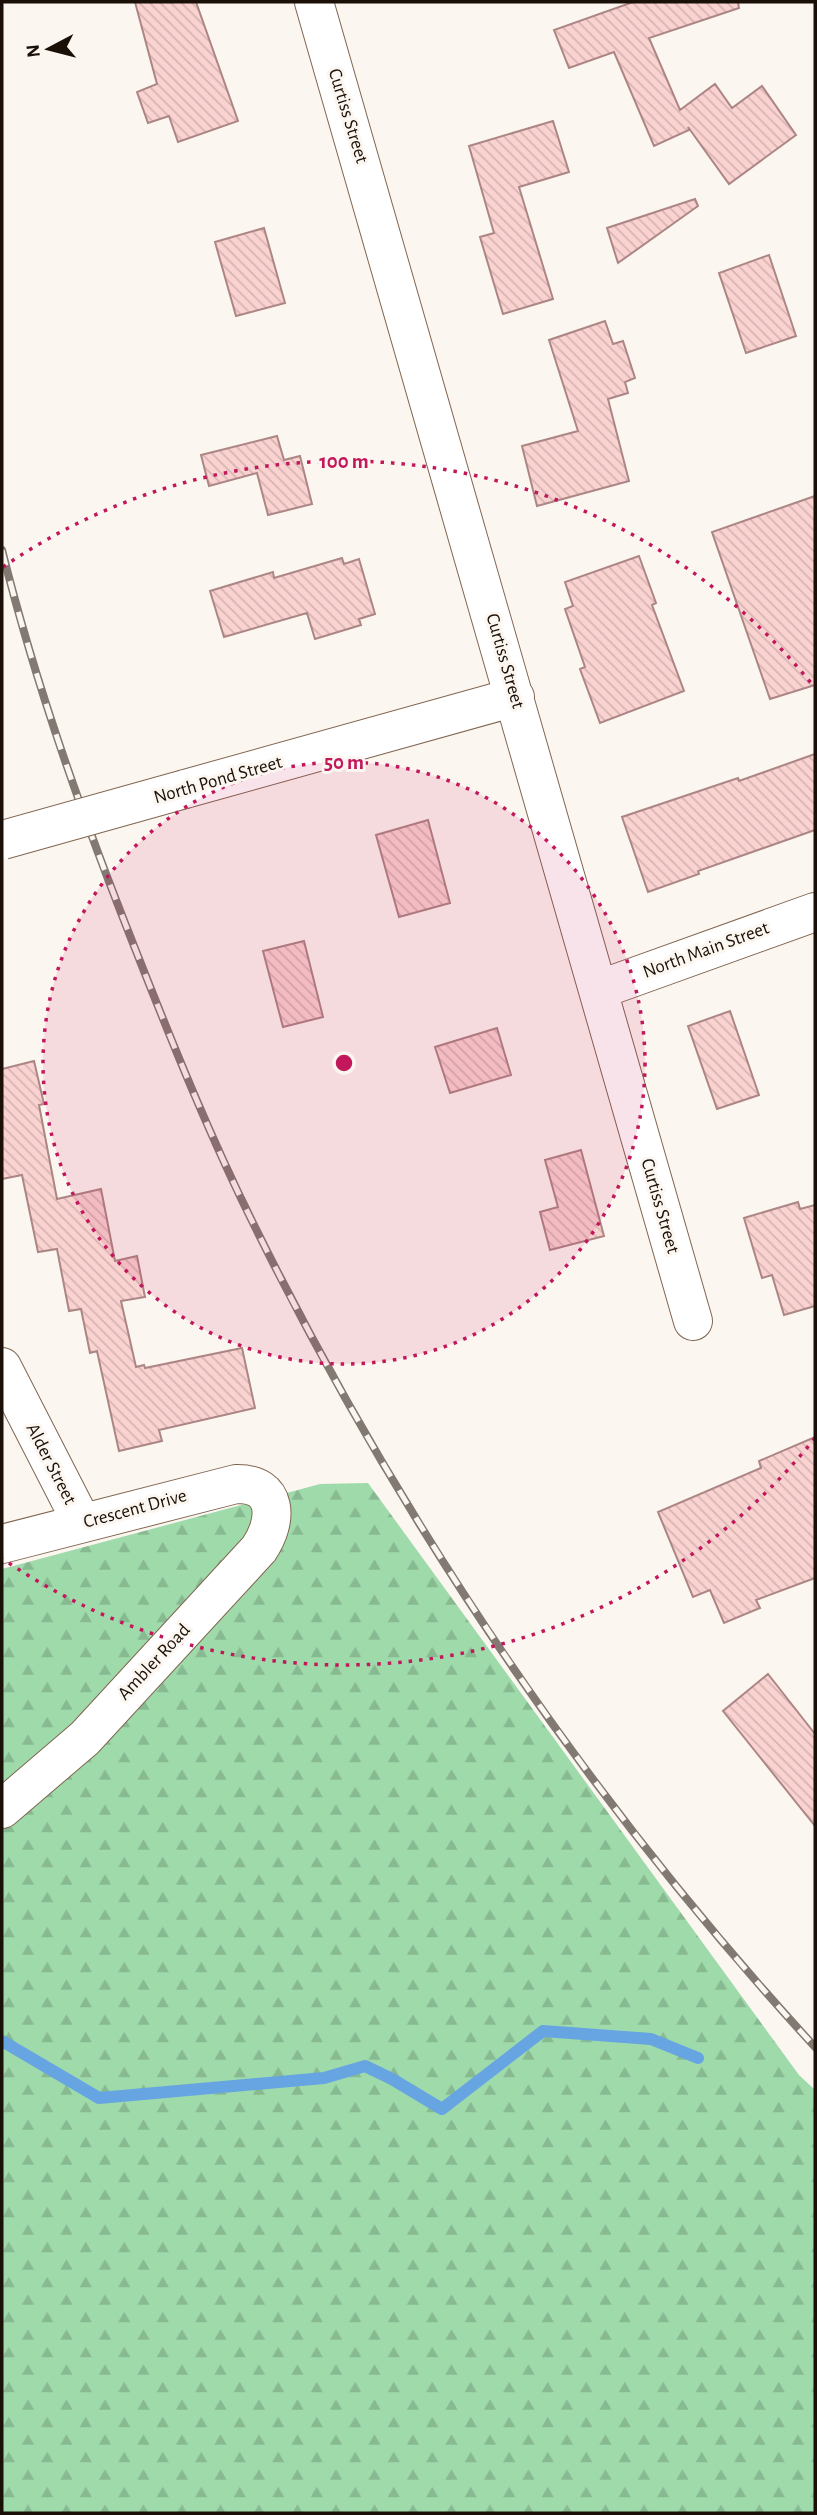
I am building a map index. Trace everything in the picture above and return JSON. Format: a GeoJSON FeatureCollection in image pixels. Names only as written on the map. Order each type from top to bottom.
{"type":"FeatureCollection","features":[{"type":"Feature","properties":{"kind":"street","name":"Curtiss Street"},"geometry":{"type":"LineString","coordinates":[[314,2],[693,1321]]}},
{"type":"Feature","properties":{"kind":"street","name":"North Pond Street"},"geometry":{"type":"LineString","coordinates":[[2,840],[515,697]]}},
{"type":"Feature","properties":{"kind":"street","name":"North Main Street"},"geometry":{"type":"LineString","coordinates":[[598,990],[815,912]]}},
{"type":"Feature","properties":{"kind":"street","name":"Alder Street"},"geometry":{"type":"LineString","coordinates":[[2,1367],[82,1523]]}},
{"type":"Feature","properties":{"kind":"street","name":"Crescent Drive"},"geometry":{"type":"LineString","coordinates":[[2,1544],[236,1484],[253,1485],[265,1497]]}},
{"type":"Feature","properties":{"kind":"street","name":"Ambler Road"},"geometry":{"type":"LineString","coordinates":[[2,1810],[85,1738],[259,1549],[269,1532],[273,1518],[270,1504],[265,1497]]}},
{"type":"Feature","properties":{"kind":"green space"},"geometry":{"type":"Polygon","coordinates":[[[368,1483],[799,2075],[815,2090],[815,2513],[2,2513],[2,1569],[320,1484],[368,1483]]]}},
{"type":"Feature","properties":{"kind":"building"},"geometry":{"type":"Polygon","coordinates":[[[135,2],[196,2],[238,121],[178,142],[169,116],[148,123],[137,92],[157,84],[135,2]]]}},
{"type":"Feature","properties":{"kind":"building"},"geometry":{"type":"Polygon","coordinates":[[[633,2],[738,2],[739,8],[649,38],[680,110],[715,84],[732,108],[762,86],[796,135],[729,184],[688,127],[689,130],[654,146],[614,52],[569,68],[554,30],[633,2]]]}},
{"type":"Feature","properties":{"kind":"building"},"geometry":{"type":"Polygon","coordinates":[[[553,121],[569,172],[519,187],[553,299],[503,314],[480,237],[494,233],[469,146],[553,121]]]}},
{"type":"Feature","properties":{"kind":"building"},"geometry":{"type":"Polygon","coordinates":[[[695,199],[698,206],[618,263],[607,228],[695,199]]]}},
{"type":"Feature","properties":{"kind":"building"},"geometry":{"type":"Polygon","coordinates":[[[264,228],[285,303],[236,316],[215,242],[264,228]]]}},
{"type":"Feature","properties":{"kind":"building"},"geometry":{"type":"Polygon","coordinates":[[[769,255],[796,336],[746,353],[719,273],[769,255]]]}},
{"type":"Feature","properties":{"kind":"building"},"geometry":{"type":"Polygon","coordinates":[[[605,321],[613,344],[623,341],[635,378],[625,382],[628,393],[608,399],[629,481],[537,506],[522,446],[578,431],[549,340],[605,321]]]}},
{"type":"Feature","properties":{"kind":"building"},"geometry":{"type":"Polygon","coordinates":[[[277,436],[284,460],[300,456],[312,504],[268,515],[257,473],[209,486],[201,455],[277,436]]]}},
{"type":"Feature","properties":{"kind":"building"},"geometry":{"type":"Polygon","coordinates":[[[815,496],[815,685],[770,699],[712,532],[815,496]]]}},
{"type":"Feature","properties":{"kind":"building"},"geometry":{"type":"Polygon","coordinates":[[[639,556],[656,603],[652,605],[684,691],[600,723],[580,669],[585,667],[565,609],[573,606],[565,582],[639,556]]]}},
{"type":"Feature","properties":{"kind":"building"},"geometry":{"type":"Polygon","coordinates":[[[342,558],[344,564],[359,559],[375,614],[359,619],[361,625],[315,639],[307,613],[224,637],[210,591],[273,572],[274,578],[342,558]]]}},
{"type":"Feature","properties":{"kind":"building"},"geometry":{"type":"Polygon","coordinates":[[[815,754],[815,830],[698,871],[699,874],[648,892],[622,817],[815,754]]]}},
{"type":"Feature","properties":{"kind":"building"},"geometry":{"type":"Polygon","coordinates":[[[428,820],[450,903],[399,917],[376,835],[428,820]]]}},
{"type":"Feature","properties":{"kind":"building"},"geometry":{"type":"Polygon","coordinates":[[[304,941],[323,1017],[283,1027],[263,951],[304,941]]]}},
{"type":"Feature","properties":{"kind":"building"},"geometry":{"type":"Polygon","coordinates":[[[730,1011],[759,1095],[717,1109],[688,1026],[730,1011]]]}},
{"type":"Feature","properties":{"kind":"building"},"geometry":{"type":"Polygon","coordinates":[[[497,1028],[511,1075],[450,1093],[435,1047],[497,1028]]]}},
{"type":"Feature","properties":{"kind":"building"},"geometry":{"type":"Polygon","coordinates":[[[34,1061],[44,1104],[39,1105],[57,1199],[101,1189],[115,1261],[137,1256],[145,1297],[121,1301],[136,1367],[144,1365],[145,1368],[242,1348],[255,1408],[159,1430],[162,1441],[119,1451],[97,1351],[90,1353],[81,1309],[69,1311],[57,1249],[38,1252],[22,1175],[2,1179],[2,1069],[34,1061]]]}},
{"type":"Feature","properties":{"kind":"building"},"geometry":{"type":"Polygon","coordinates":[[[581,1150],[604,1236],[550,1250],[540,1212],[558,1207],[545,1160],[581,1150]]]}},
{"type":"Feature","properties":{"kind":"building"},"geometry":{"type":"Polygon","coordinates":[[[798,1202],[800,1209],[815,1205],[815,1306],[784,1315],[772,1275],[762,1278],[744,1218],[798,1202]]]}},
{"type":"Feature","properties":{"kind":"building"},"geometry":{"type":"Polygon","coordinates":[[[815,1437],[815,1578],[756,1600],[760,1608],[724,1623],[710,1590],[693,1597],[658,1512],[761,1468],[759,1461],[815,1437]]]}},
{"type":"Feature","properties":{"kind":"building"},"geometry":{"type":"Polygon","coordinates":[[[768,1674],[815,1734],[815,1826],[723,1711],[768,1674]]]}},
{"type":"Feature","properties":{"kind":"waterway"},"geometry":{"type":"LineString","coordinates":[[2,2041],[99,2098],[324,2078],[365,2066],[442,2109],[543,2031],[651,2039],[698,2058]]}},
{"type":"Feature","properties":{"kind":"railway"},"geometry":{"type":"LineString","coordinates":[[2,550],[62,753],[136,951],[223,1161],[313,1339],[438,1554],[578,1759],[654,1858],[733,1954],[815,2047]]}}]}
